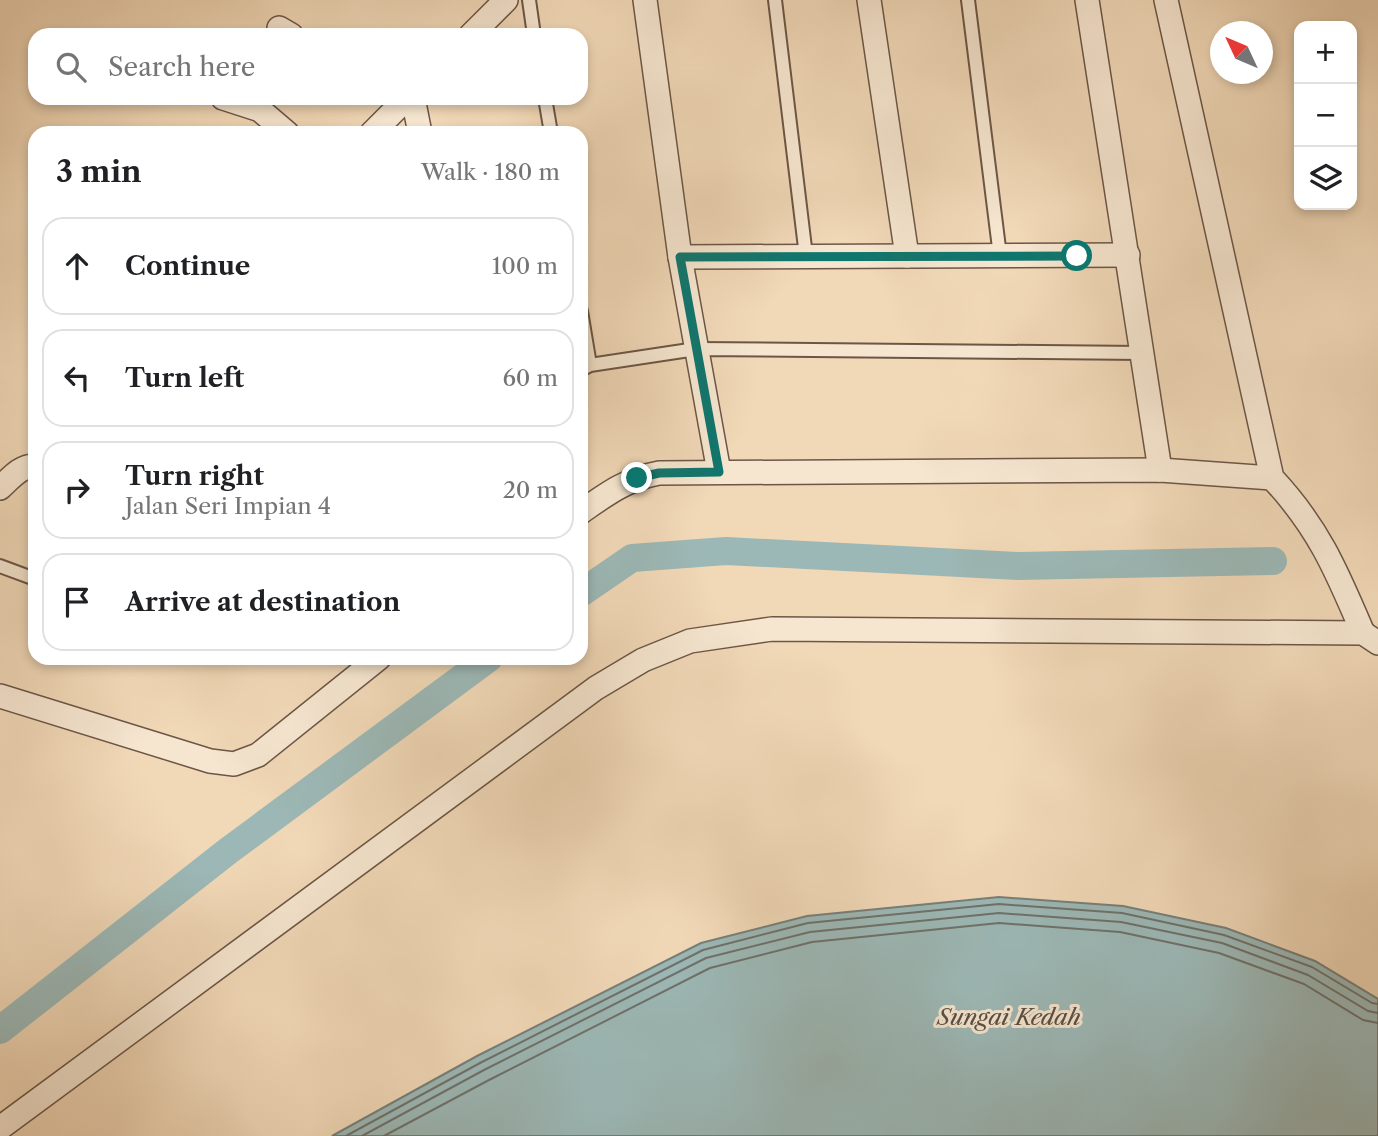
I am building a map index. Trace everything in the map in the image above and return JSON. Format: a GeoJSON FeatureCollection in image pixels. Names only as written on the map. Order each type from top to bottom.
{"type":"FeatureCollection","features":[{"type":"Feature","properties":{"kind":"street"},"geometry":{"type":"LineString","coordinates":[[478,28],[506,0]]}},
{"type":"Feature","properties":{"kind":"street"},"geometry":{"type":"LineString","coordinates":[[645,0],[680,257],[719,472]]}},
{"type":"Feature","properties":{"kind":"street"},"geometry":{"type":"LineString","coordinates":[[869,0],[907,257]]}},
{"type":"Feature","properties":{"kind":"street"},"geometry":{"type":"LineString","coordinates":[[1087,0],[1160,470]]}},
{"type":"Feature","properties":{"kind":"street"},"geometry":{"type":"LineString","coordinates":[[0,1128],[596,688],[643,660],[690,641],[772,629],[1370,638],[1321,541],[1289,496],[1272,478],[1166,0]]}},
{"type":"Feature","properties":{"kind":"street"},"geometry":{"type":"LineString","coordinates":[[245,105],[260,110],[279,126]]}},
{"type":"Feature","properties":{"kind":"street"},"geometry":{"type":"LineString","coordinates":[[379,126],[400,105]]}},
{"type":"Feature","properties":{"kind":"street"},"geometry":{"type":"LineString","coordinates":[[414,105],[419,126]]}},
{"type":"Feature","properties":{"kind":"street"},"geometry":{"type":"LineString","coordinates":[[680,257],[1128,255]]}},
{"type":"Feature","properties":{"kind":"street"},"geometry":{"type":"LineString","coordinates":[[0,488],[28,466]]}},
{"type":"Feature","properties":{"kind":"street"},"geometry":{"type":"LineString","coordinates":[[588,507],[614,489],[637,478],[659,473],[1160,470],[1272,478]]}},
{"type":"Feature","properties":{"kind":"street"},"geometry":{"type":"LineString","coordinates":[[0,696],[209,761],[234,764],[258,755],[370,665]]}},
{"type":"Feature","properties":{"kind":"lane"},"geometry":{"type":"LineString","coordinates":[[528,0],[533,28]]}},
{"type":"Feature","properties":{"kind":"lane"},"geometry":{"type":"LineString","coordinates":[[775,0],[806,256]]}},
{"type":"Feature","properties":{"kind":"lane"},"geometry":{"type":"LineString","coordinates":[[968,0],[1000,256]]}},
{"type":"Feature","properties":{"kind":"lane"},"geometry":{"type":"LineString","coordinates":[[546,105],[550,126]]}},
{"type":"Feature","properties":{"kind":"lane"},"geometry":{"type":"LineString","coordinates":[[588,367],[696,349],[1142,352]]}},
{"type":"Feature","properties":{"kind":"lane"},"geometry":{"type":"LineString","coordinates":[[0,566],[28,576]]}},
{"type":"Feature","properties":{"kind":"water","name":"Sungai Kedah"},"geometry":{"type":"Polygon","coordinates":[[[999,897],[1123,906],[1226,928],[1315,961],[1378,999],[1378,1136],[332,1136],[477,1056],[701,943],[807,916],[999,897]]]}},
{"type":"Feature","properties":{"kind":"waterway"},"geometry":{"type":"LineString","coordinates":[[588,588],[632,558],[726,551],[1018,566],[1273,561]]}},
{"type":"Feature","properties":{"kind":"waterway"},"geometry":{"type":"LineString","coordinates":[[0,1030],[228,851],[480,665]]}},
{"type":"Feature","properties":{"kind":"route"},"geometry":{"type":"LineString","coordinates":[[637,478],[659,473],[719,472],[680,257],[1077,256]]}}]}
